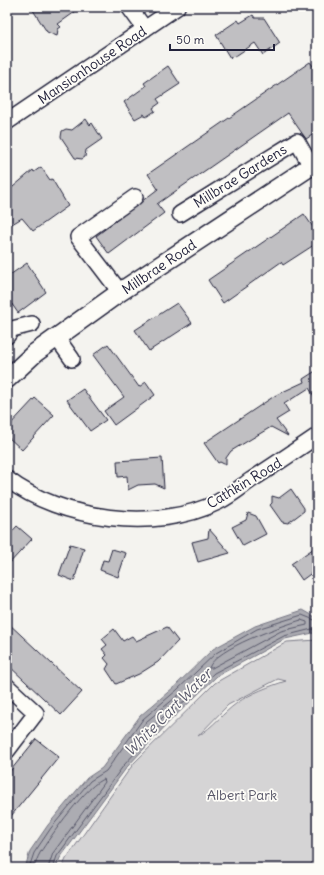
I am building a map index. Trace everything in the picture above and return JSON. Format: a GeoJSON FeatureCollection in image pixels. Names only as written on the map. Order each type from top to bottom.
{"type":"FeatureCollection","features":[{"type":"Feature","properties":{"kind":"street"},"geometry":{"type":"LineString","coordinates":[[129,7],[145,29]]}},
{"type":"Feature","properties":{"kind":"street","name":"Mansionhouse Road"},"geometry":{"type":"LineString","coordinates":[[7,122],[177,7]]}},
{"type":"Feature","properties":{"kind":"street","name":"Millbrae Gardens"},"geometry":{"type":"LineString","coordinates":[[180,214],[297,141],[314,164]]}},
{"type":"Feature","properties":{"kind":"street","name":"Millbrae Road"},"geometry":{"type":"LineString","coordinates":[[7,379],[35,353],[120,292],[314,164]]}},
{"type":"Feature","properties":{"kind":"street"},"geometry":{"type":"LineString","coordinates":[[120,292],[78,237],[135,197]]}},
{"type":"Feature","properties":{"kind":"street"},"geometry":{"type":"LineString","coordinates":[[9,330],[32,324]]}},
{"type":"Feature","properties":{"kind":"street"},"geometry":{"type":"LineString","coordinates":[[57,338],[72,359]]}},
{"type":"Feature","properties":{"kind":"street","name":"Cathkin Road"},"geometry":{"type":"LineString","coordinates":[[7,479],[20,489],[50,504],[69,510],[105,517],[130,519],[159,518],[197,510],[218,502],[317,436]]}},
{"type":"Feature","properties":{"kind":"street"},"geometry":{"type":"LineString","coordinates":[[7,686],[36,713],[7,751]]}},
{"type":"Feature","properties":{"kind":"green space","name":"Albert Park"},"geometry":{"type":"Polygon","coordinates":[[[317,640],[317,868],[62,868],[66,859],[134,763],[215,683],[287,642],[317,640]],[[278,679],[228,705],[198,736],[242,699],[286,681],[278,679]]]}},
{"type":"Feature","properties":{"kind":"water","name":"White Cart Water"},"geometry":{"type":"Polygon","coordinates":[[[303,610],[317,618],[317,635],[313,633],[285,639],[217,676],[171,720],[127,767],[60,858],[56,868],[25,868],[30,851],[48,825],[87,778],[102,768],[140,716],[174,687],[213,649],[255,626],[303,610]]]}},
{"type":"Feature","properties":{"kind":"building"},"geometry":{"type":"Polygon","coordinates":[[[31,7],[82,7],[58,24],[61,27],[58,29],[57,36],[47,32],[31,7]]]}},
{"type":"Feature","properties":{"kind":"building"},"geometry":{"type":"Polygon","coordinates":[[[253,15],[255,18],[264,18],[280,43],[263,55],[255,43],[234,57],[233,56],[230,58],[216,35],[238,20],[240,23],[253,15]]]}},
{"type":"Feature","properties":{"kind":"building"},"geometry":{"type":"Polygon","coordinates":[[[310,62],[317,71],[317,132],[306,139],[288,113],[157,204],[164,213],[109,254],[96,236],[158,189],[148,174],[310,62]]]}},
{"type":"Feature","properties":{"kind":"building"},"geometry":{"type":"Polygon","coordinates":[[[168,66],[180,84],[157,99],[160,103],[153,108],[155,111],[146,117],[144,114],[135,119],[124,102],[146,86],[144,83],[168,66]]]}},
{"type":"Feature","properties":{"kind":"building"},"geometry":{"type":"Polygon","coordinates":[[[86,119],[90,125],[92,123],[102,139],[86,150],[85,157],[82,159],[75,158],[61,137],[62,131],[66,129],[72,130],[86,119]]]}},
{"type":"Feature","properties":{"kind":"building"},"geometry":{"type":"Polygon","coordinates":[[[41,167],[50,180],[52,179],[68,206],[33,231],[22,218],[7,227],[7,192],[33,170],[34,172],[41,167]]]}},
{"type":"Feature","properties":{"kind":"building"},"geometry":{"type":"Polygon","coordinates":[[[304,214],[317,233],[317,243],[283,265],[281,262],[223,303],[208,280],[304,214]]]}},
{"type":"Feature","properties":{"kind":"building"},"geometry":{"type":"Polygon","coordinates":[[[27,263],[46,292],[18,313],[7,297],[7,277],[27,263]]]}},
{"type":"Feature","properties":{"kind":"building"},"geometry":{"type":"Polygon","coordinates":[[[177,303],[192,323],[149,351],[135,330],[177,303]]]}},
{"type":"Feature","properties":{"kind":"building"},"geometry":{"type":"Polygon","coordinates":[[[108,344],[139,387],[146,382],[155,395],[114,425],[104,411],[124,397],[93,355],[108,344]]]}},
{"type":"Feature","properties":{"kind":"building"},"geometry":{"type":"Polygon","coordinates":[[[317,370],[317,401],[309,388],[284,404],[289,412],[276,420],[288,436],[271,427],[231,451],[226,458],[226,465],[220,462],[218,463],[204,443],[276,395],[304,382],[303,379],[317,370]]]}},
{"type":"Feature","properties":{"kind":"building"},"geometry":{"type":"Polygon","coordinates":[[[83,389],[106,420],[90,431],[67,400],[83,389]]]}},
{"type":"Feature","properties":{"kind":"building"},"geometry":{"type":"Polygon","coordinates":[[[35,398],[54,415],[22,450],[7,436],[7,428],[35,398]]]}},
{"type":"Feature","properties":{"kind":"building"},"geometry":{"type":"Polygon","coordinates":[[[162,458],[164,488],[155,484],[138,485],[128,490],[127,476],[118,477],[117,461],[162,458]]]}},
{"type":"Feature","properties":{"kind":"building"},"geometry":{"type":"Polygon","coordinates":[[[291,489],[304,508],[304,511],[288,523],[282,522],[270,505],[272,503],[272,496],[279,498],[291,489]]]}},
{"type":"Feature","properties":{"kind":"building"},"geometry":{"type":"Polygon","coordinates":[[[248,513],[256,516],[266,534],[243,546],[232,527],[246,520],[248,513]]]}},
{"type":"Feature","properties":{"kind":"building"},"geometry":{"type":"Polygon","coordinates":[[[17,526],[32,539],[7,566],[7,537],[17,526]]]}},
{"type":"Feature","properties":{"kind":"building"},"geometry":{"type":"Polygon","coordinates":[[[209,529],[230,553],[198,562],[192,542],[208,538],[209,529]]]}},
{"type":"Feature","properties":{"kind":"building"},"geometry":{"type":"Polygon","coordinates":[[[70,544],[84,548],[74,581],[59,575],[70,544]]]}},
{"type":"Feature","properties":{"kind":"building"},"geometry":{"type":"Polygon","coordinates":[[[317,546],[317,569],[302,580],[291,564],[317,546]]]}},
{"type":"Feature","properties":{"kind":"building"},"geometry":{"type":"Polygon","coordinates":[[[112,549],[126,553],[118,577],[100,570],[103,560],[108,561],[112,549]]]}},
{"type":"Feature","properties":{"kind":"building"},"geometry":{"type":"Polygon","coordinates":[[[7,622],[82,692],[61,715],[7,664],[7,622]]]}},
{"type":"Feature","properties":{"kind":"building"},"geometry":{"type":"Polygon","coordinates":[[[167,627],[178,641],[158,662],[139,674],[116,684],[106,669],[109,664],[104,658],[107,655],[102,649],[107,645],[102,639],[114,629],[123,641],[132,636],[136,641],[167,627]]]}},
{"type":"Feature","properties":{"kind":"building"},"geometry":{"type":"Polygon","coordinates":[[[36,739],[59,757],[7,821],[7,775],[36,739]]]}}]}
